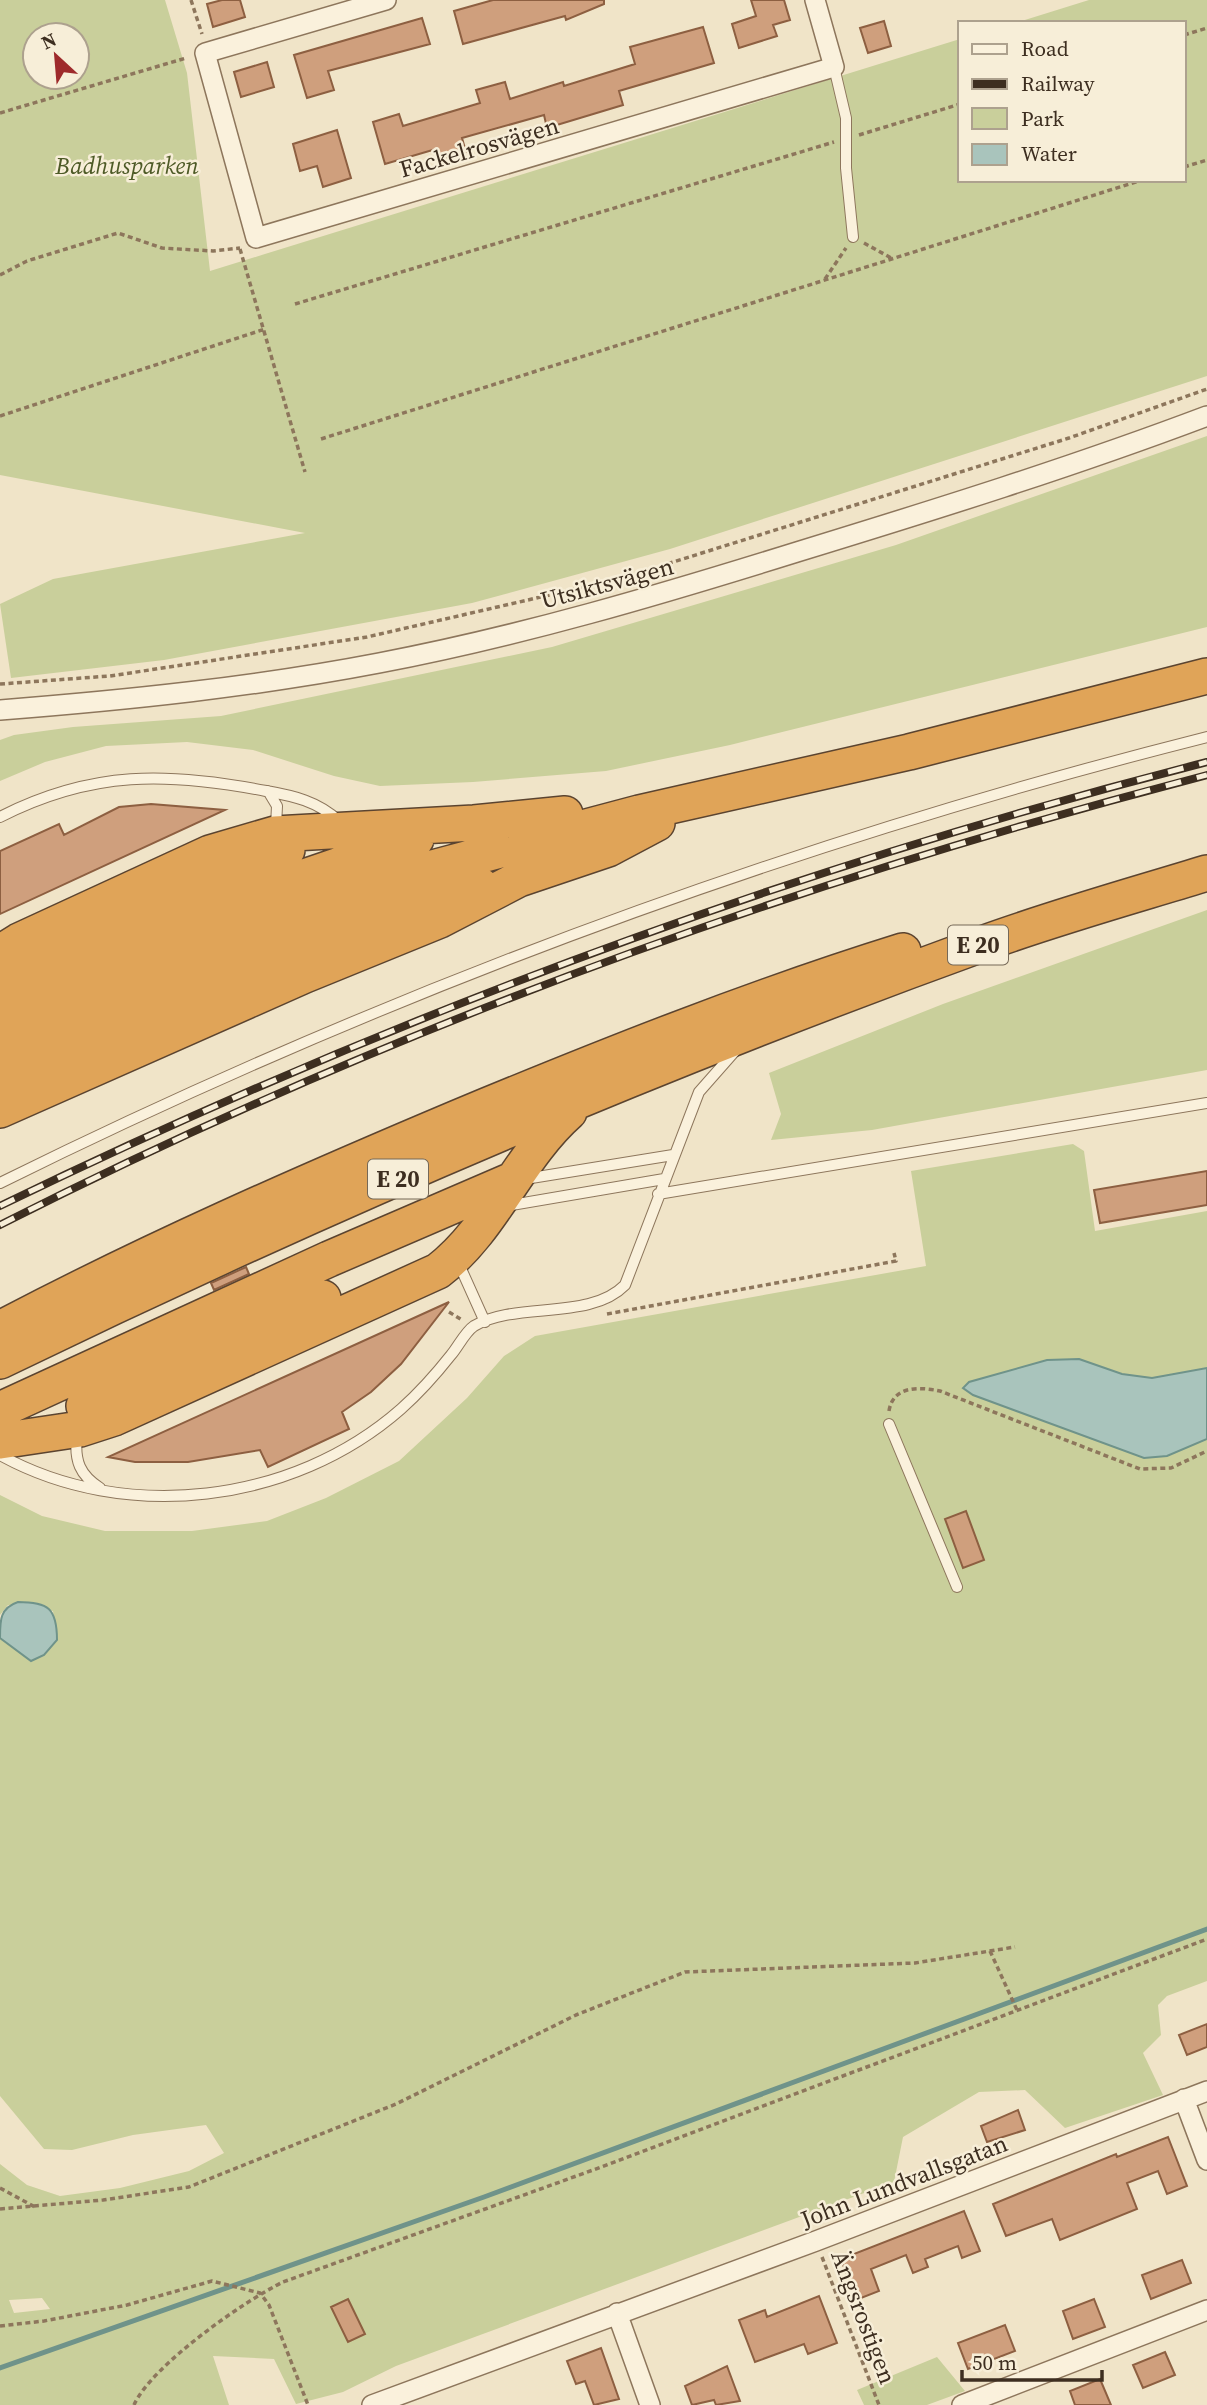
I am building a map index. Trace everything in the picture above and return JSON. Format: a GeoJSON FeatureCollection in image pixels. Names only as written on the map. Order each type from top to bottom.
{"type":"FeatureCollection","features":[{"type":"Feature","properties":{"kind":"highway"},"geometry":{"type":"LineString","coordinates":[[0,1048],[282,918],[384,881],[508,847],[717,795],[909,752],[1207,676]]}},
{"type":"Feature","properties":{"kind":"highway"},"geometry":{"type":"LineString","coordinates":[[0,953],[19,941],[211,853],[265,848],[347,829],[474,823],[717,795]]}},
{"type":"Feature","properties":{"kind":"highway"},"geometry":{"type":"LineString","coordinates":[[0,1099],[265,976],[398,921],[608,849],[717,795]]}},
{"type":"Feature","properties":{"kind":"highway"},"geometry":{"type":"LineString","coordinates":[[0,1013],[281,885],[374,851],[474,823]]}},
{"type":"Feature","properties":{"kind":"highway"},"geometry":{"type":"LineString","coordinates":[[0,996],[262,876],[410,825]]}},
{"type":"Feature","properties":{"kind":"highway"},"geometry":{"type":"LineString","coordinates":[[0,1031],[239,920],[322,886],[420,855],[508,847]]}},
{"type":"Feature","properties":{"kind":"highway"},"geometry":{"type":"LineString","coordinates":[[0,1068],[68,1032],[252,948],[428,881],[508,847]]}},
{"type":"Feature","properties":{"kind":"highway"},"geometry":{"type":"LineString","coordinates":[[0,978],[265,848]]}},
{"type":"Feature","properties":{"kind":"highway","name":"E 20"},"geometry":{"type":"LineString","coordinates":[[0,1312],[200,1214],[345,1148],[577,1085],[753,1032],[985,943],[1207,870]]}},
{"type":"Feature","properties":{"kind":"highway","name":"E 20"},"geometry":{"type":"LineString","coordinates":[[0,1344],[359,1178],[819,977],[1047,906],[1207,870]]}},
{"type":"Feature","properties":{"kind":"highway"},"geometry":{"type":"LineString","coordinates":[[0,1084],[117,1026],[293,948],[432,895],[519,879]]}},
{"type":"Feature","properties":{"kind":"highway"},"geometry":{"type":"LineString","coordinates":[[0,1111],[304,975],[440,920],[519,879]]}},
{"type":"Feature","properties":{"kind":"highway","name":"E 20"},"geometry":{"type":"LineString","coordinates":[[4,1434],[80,1429],[127,1413],[438,1271],[483,1219],[549,1129],[577,1085]]}},
{"type":"Feature","properties":{"kind":"highway","name":"E 20"},"geometry":{"type":"LineString","coordinates":[[0,1329],[352,1162],[577,1085]]}},
{"type":"Feature","properties":{"kind":"highway","name":"E 20"},"geometry":{"type":"LineString","coordinates":[[0,1361],[293,1225],[577,1085]]}},
{"type":"Feature","properties":{"kind":"highway","name":"E 20"},"geometry":{"type":"LineString","coordinates":[[0,1378],[549,1129]]}},
{"type":"Feature","properties":{"kind":"highway","name":"E 20"},"geometry":{"type":"LineString","coordinates":[[4,1434],[320,1255],[349,1218]]}},
{"type":"Feature","properties":{"kind":"highway","name":"E 20"},"geometry":{"type":"LineString","coordinates":[[0,1394],[320,1255],[483,1219]]}},
{"type":"Feature","properties":{"kind":"highway","name":"E 20"},"geometry":{"type":"LineString","coordinates":[[4,1434],[253,1329],[483,1219]]}},
{"type":"Feature","properties":{"kind":"street"},"geometry":{"type":"LineString","coordinates":[[248,243],[208,52],[386,0]]}},
{"type":"Feature","properties":{"kind":"street"},"geometry":{"type":"LineString","coordinates":[[815,0],[834,67]]}},
{"type":"Feature","properties":{"kind":"street","name":"Fackelrosvägen"},"geometry":{"type":"LineString","coordinates":[[248,243],[834,67]]}},
{"type":"Feature","properties":{"kind":"street","name":"Utsiktsvägen"},"geometry":{"type":"LineString","coordinates":[[0,710],[109,702],[296,678],[489,640],[628,604],[918,515],[1207,416]]}},
{"type":"Feature","properties":{"kind":"street","name":"John Lundvallsgatan"},"geometry":{"type":"LineString","coordinates":[[372,2405],[816,2241],[1207,2091]]}},
{"type":"Feature","properties":{"kind":"street"},"geometry":{"type":"LineString","coordinates":[[1184,2099],[1207,2160]]}},
{"type":"Feature","properties":{"kind":"street"},"geometry":{"type":"LineString","coordinates":[[962,2405],[1207,2310]]}},
{"type":"Feature","properties":{"kind":"street"},"geometry":{"type":"LineString","coordinates":[[617,2313],[650,2405]]}},
{"type":"Feature","properties":{"kind":"lane"},"geometry":{"type":"LineString","coordinates":[[834,67],[846,117],[853,237]]}},
{"type":"Feature","properties":{"kind":"lane"},"geometry":{"type":"LineString","coordinates":[[0,1183],[199,1088],[344,1026],[653,906],[1014,789],[1207,737]]}},
{"type":"Feature","properties":{"kind":"lane"},"geometry":{"type":"LineString","coordinates":[[0,817],[74,789],[137,778],[193,778],[309,800],[328,811],[347,829]]}},
{"type":"Feature","properties":{"kind":"lane"},"geometry":{"type":"LineString","coordinates":[[265,848],[277,806],[268,791]]}},
{"type":"Feature","properties":{"kind":"lane"},"geometry":{"type":"LineString","coordinates":[[4,1434],[57,1480],[106,1492],[162,1496],[241,1488],[294,1474],[338,1452],[393,1416],[428,1383],[473,1327],[485,1322],[596,1301],[618,1292],[631,1276],[658,1194],[699,1092],[753,1032]]}},
{"type":"Feature","properties":{"kind":"lane"},"geometry":{"type":"LineString","coordinates":[[658,1194],[1207,1103]]}},
{"type":"Feature","properties":{"kind":"lane"},"geometry":{"type":"LineString","coordinates":[[483,1219],[673,1155]]}},
{"type":"Feature","properties":{"kind":"lane"},"geometry":{"type":"LineString","coordinates":[[483,1219],[664,1179]]}},
{"type":"Feature","properties":{"kind":"lane"},"geometry":{"type":"LineString","coordinates":[[483,1219],[485,1322]]}},
{"type":"Feature","properties":{"kind":"lane"},"geometry":{"type":"LineString","coordinates":[[889,1424],[957,1587]]}},
{"type":"Feature","properties":{"kind":"lane"},"geometry":{"type":"LineString","coordinates":[[80,1429],[76,1445],[79,1468],[85,1478],[106,1492]]}},
{"type":"Feature","properties":{"kind":"path"},"geometry":{"type":"LineString","coordinates":[[0,113],[208,52],[191,0]]}},
{"type":"Feature","properties":{"kind":"path"},"geometry":{"type":"LineString","coordinates":[[1186,34],[1207,28]]}},
{"type":"Feature","properties":{"kind":"path"},"geometry":{"type":"LineString","coordinates":[[295,304],[958,105]]}},
{"type":"Feature","properties":{"kind":"path"},"geometry":{"type":"LineString","coordinates":[[1186,166],[1207,160]]}},
{"type":"Feature","properties":{"kind":"path"},"geometry":{"type":"LineString","coordinates":[[321,439],[1136,182]]}},
{"type":"Feature","properties":{"kind":"path"},"geometry":{"type":"LineString","coordinates":[[0,275],[27,261],[118,233],[162,248],[213,251],[248,243],[265,329],[305,472]]}},
{"type":"Feature","properties":{"kind":"path"},"geometry":{"type":"LineString","coordinates":[[824,281],[853,237],[893,259]]}},
{"type":"Feature","properties":{"kind":"path"},"geometry":{"type":"LineString","coordinates":[[0,416],[265,329]]}},
{"type":"Feature","properties":{"kind":"path"},"geometry":{"type":"LineString","coordinates":[[0,684],[110,676],[367,637],[619,579],[1069,438],[1207,388]]}},
{"type":"Feature","properties":{"kind":"path"},"geometry":{"type":"LineString","coordinates":[[595,1316],[896,1261],[894,1253]]}},
{"type":"Feature","properties":{"kind":"path"},"geometry":{"type":"LineString","coordinates":[[449,1312],[473,1327]]}},
{"type":"Feature","properties":{"kind":"path"},"geometry":{"type":"LineString","coordinates":[[889,1424],[890,1407],[900,1393],[917,1386],[940,1391],[1140,1469],[1171,1468],[1207,1451]]}},
{"type":"Feature","properties":{"kind":"path"},"geometry":{"type":"LineString","coordinates":[[134,2405],[149,2381],[260,2293],[355,2255],[593,2170],[1207,1939]]}},
{"type":"Feature","properties":{"kind":"path"},"geometry":{"type":"LineString","coordinates":[[0,2210],[189,2187],[396,2104],[576,2015],[685,1972],[915,1963],[1015,1947]]}},
{"type":"Feature","properties":{"kind":"path"},"geometry":{"type":"LineString","coordinates":[[990,1951],[1017,2009]]}},
{"type":"Feature","properties":{"kind":"path"},"geometry":{"type":"LineString","coordinates":[[0,2188],[36,2207]]}},
{"type":"Feature","properties":{"kind":"path","name":"Ängsrostigen"},"geometry":{"type":"LineString","coordinates":[[816,2241],[879,2405]]}},
{"type":"Feature","properties":{"kind":"path"},"geometry":{"type":"LineString","coordinates":[[0,2326],[44,2321],[127,2305],[212,2281],[253,2290],[260,2293],[269,2305],[308,2405]]}},
{"type":"Feature","properties":{"kind":"green space","name":"Badhusparken"},"geometry":{"type":"Polygon","coordinates":[[[0,0],[165,0],[187,73],[210,271],[958,40],[958,182],[1186,182],[1186,21],[1021,21],[1089,0],[1207,0],[1207,376],[670,549],[472,603],[164,660],[11,678],[0,604],[53,579],[305,533],[0,475],[0,0]]]}},
{"type":"Feature","properties":{"kind":"green space"},"geometry":{"type":"Polygon","coordinates":[[[1207,436],[1207,627],[730,745],[606,771],[473,782],[380,786],[334,776],[253,750],[187,742],[106,746],[45,762],[0,781],[0,740],[14,735],[73,727],[221,716],[552,647],[896,545],[1207,436]]]}},
{"type":"Feature","properties":{"kind":"green space"},"geometry":{"type":"Polygon","coordinates":[[[1207,910],[1207,1070],[872,1130],[771,1140],[781,1114],[769,1073],[943,1004],[1207,910]]]}},
{"type":"Feature","properties":{"kind":"green space"},"geometry":{"type":"Polygon","coordinates":[[[1073,1144],[1084,1151],[1095,1231],[1207,1211],[1207,1368],[1152,1378],[1122,1374],[1079,1359],[1047,1360],[969,1382],[963,1388],[973,1395],[1144,1458],[1167,1456],[1207,1439],[1207,1981],[1167,1996],[1158,2005],[1161,2035],[1143,2053],[1163,2095],[1065,2128],[1025,2090],[979,2092],[903,2137],[894,2182],[396,2366],[343,2392],[296,2404],[274,2359],[213,2356],[229,2405],[0,2405],[0,2164],[27,2185],[60,2196],[120,2188],[189,2171],[224,2153],[206,2125],[133,2135],[72,2150],[44,2149],[0,2096],[0,1638],[57,1640],[53,1611],[8,1605],[0,1615],[0,1495],[42,1516],[105,1531],[192,1531],[267,1521],[326,1498],[399,1461],[467,1398],[504,1356],[535,1336],[926,1266],[911,1171],[1073,1144]],[[42,2298],[9,2300],[14,2313],[50,2309],[42,2298]]]}},
{"type":"Feature","properties":{"kind":"green space"},"geometry":{"type":"Polygon","coordinates":[[[937,2357],[965,2391],[927,2405],[864,2405],[857,2390],[937,2357]]]}},
{"type":"Feature","properties":{"kind":"water"},"geometry":{"type":"Polygon","coordinates":[[[1079,1359],[1122,1374],[1152,1378],[1207,1368],[1207,1439],[1167,1456],[1144,1458],[973,1395],[963,1388],[969,1382],[1047,1360],[1079,1359]]]}},
{"type":"Feature","properties":{"kind":"water"},"geometry":{"type":"Polygon","coordinates":[[[18,1602],[37,1603],[49,1609],[57,1629],[57,1640],[44,1655],[31,1661],[0,1638],[4,1611],[18,1602]]]}},
{"type":"Feature","properties":{"kind":"building"},"geometry":{"type":"Polygon","coordinates":[[[222,0],[240,0],[245,17],[213,27],[207,4],[222,0]]]}},
{"type":"Feature","properties":{"kind":"building"},"geometry":{"type":"Polygon","coordinates":[[[493,0],[604,0],[604,4],[566,20],[565,16],[463,44],[454,11],[493,0]]]}},
{"type":"Feature","properties":{"kind":"building"},"geometry":{"type":"Polygon","coordinates":[[[751,0],[784,0],[790,20],[773,25],[777,36],[739,48],[732,24],[756,16],[751,0]]]}},
{"type":"Feature","properties":{"kind":"building"},"geometry":{"type":"Polygon","coordinates":[[[422,18],[430,44],[328,71],[334,90],[307,98],[294,55],[422,18]]]}},
{"type":"Feature","properties":{"kind":"building"},"geometry":{"type":"Polygon","coordinates":[[[884,21],[891,46],[868,53],[860,28],[884,21]]]}},
{"type":"Feature","properties":{"kind":"building"},"geometry":{"type":"Polygon","coordinates":[[[703,27],[714,63],[619,91],[623,105],[547,128],[544,115],[462,138],[466,152],[439,160],[436,149],[385,164],[373,122],[399,114],[403,126],[480,103],[476,90],[505,82],[510,99],[563,82],[564,86],[635,64],[630,47],[703,27]]]}},
{"type":"Feature","properties":{"kind":"building"},"geometry":{"type":"Polygon","coordinates":[[[267,62],[274,87],[241,97],[234,72],[267,62]]]}},
{"type":"Feature","properties":{"kind":"building"},"geometry":{"type":"Polygon","coordinates":[[[337,130],[351,178],[323,187],[317,166],[300,171],[293,144],[337,130]]]}},
{"type":"Feature","properties":{"kind":"building"},"geometry":{"type":"Polygon","coordinates":[[[151,804],[225,810],[0,914],[0,851],[59,824],[64,835],[119,807],[151,804]]]}},
{"type":"Feature","properties":{"kind":"building"},"geometry":{"type":"Polygon","coordinates":[[[1207,1171],[1207,1205],[1100,1223],[1094,1190],[1207,1171]]]}},
{"type":"Feature","properties":{"kind":"building"},"geometry":{"type":"Polygon","coordinates":[[[246,1267],[249,1274],[214,1290],[211,1283],[246,1267]]]}},
{"type":"Feature","properties":{"kind":"building"},"geometry":{"type":"Polygon","coordinates":[[[449,1302],[401,1364],[371,1392],[342,1412],[349,1429],[268,1467],[260,1450],[188,1462],[135,1462],[108,1457],[449,1302]]]}},
{"type":"Feature","properties":{"kind":"building"},"geometry":{"type":"Polygon","coordinates":[[[966,1511],[984,1560],[963,1568],[945,1519],[966,1511]]]}},
{"type":"Feature","properties":{"kind":"building"},"geometry":{"type":"Polygon","coordinates":[[[1207,2024],[1207,2047],[1187,2055],[1179,2035],[1207,2024]]]}},
{"type":"Feature","properties":{"kind":"building"},"geometry":{"type":"Polygon","coordinates":[[[1018,2110],[1025,2130],[987,2142],[981,2126],[1018,2110]]]}},
{"type":"Feature","properties":{"kind":"building"},"geometry":{"type":"Polygon","coordinates":[[[1168,2137],[1187,2186],[1167,2194],[1158,2171],[1127,2183],[1137,2209],[1060,2240],[1052,2219],[1006,2236],[993,2204],[1116,2154],[1117,2157],[1168,2137]]]}},
{"type":"Feature","properties":{"kind":"building"},"geometry":{"type":"Polygon","coordinates":[[[964,2211],[980,2251],[962,2258],[958,2246],[925,2259],[928,2267],[913,2273],[906,2255],[871,2269],[879,2291],[856,2300],[841,2259],[964,2211]]]}},
{"type":"Feature","properties":{"kind":"building"},"geometry":{"type":"Polygon","coordinates":[[[1182,2260],[1191,2283],[1151,2299],[1142,2275],[1182,2260]]]}},
{"type":"Feature","properties":{"kind":"building"},"geometry":{"type":"Polygon","coordinates":[[[819,2296],[837,2343],[808,2354],[804,2344],[755,2362],[739,2320],[765,2310],[767,2317],[819,2296]]]}},
{"type":"Feature","properties":{"kind":"building"},"geometry":{"type":"Polygon","coordinates":[[[348,2299],[365,2334],[348,2342],[331,2307],[348,2299]]]}},
{"type":"Feature","properties":{"kind":"building"},"geometry":{"type":"Polygon","coordinates":[[[1094,2299],[1105,2327],[1073,2339],[1063,2311],[1094,2299]]]}},
{"type":"Feature","properties":{"kind":"building"},"geometry":{"type":"Polygon","coordinates":[[[1005,2325],[1015,2351],[968,2369],[958,2343],[1005,2325]]]}},
{"type":"Feature","properties":{"kind":"building"},"geometry":{"type":"Polygon","coordinates":[[[601,2348],[619,2399],[594,2405],[585,2381],[576,2384],[567,2361],[601,2348]]]}},
{"type":"Feature","properties":{"kind":"building"},"geometry":{"type":"Polygon","coordinates":[[[1165,2352],[1175,2375],[1143,2388],[1133,2365],[1165,2352]]]}},
{"type":"Feature","properties":{"kind":"building"},"geometry":{"type":"Polygon","coordinates":[[[727,2366],[740,2401],[716,2405],[714,2400],[692,2405],[685,2386],[727,2366]]]}},
{"type":"Feature","properties":{"kind":"building"},"geometry":{"type":"Polygon","coordinates":[[[1100,2379],[1111,2405],[1075,2405],[1070,2391],[1100,2379]]]}},
{"type":"Feature","properties":{"kind":"waterway"},"geometry":{"type":"LineString","coordinates":[[0,2368],[484,2197],[1207,1929]]}},
{"type":"Feature","properties":{"kind":"railway"},"geometry":{"type":"LineString","coordinates":[[0,1206],[293,1072],[592,953],[744,899],[897,850],[1051,804],[1207,762]]}},
{"type":"Feature","properties":{"kind":"railway"},"geometry":{"type":"LineString","coordinates":[[0,1225],[145,1154],[292,1088],[441,1025],[591,967],[896,863],[1207,775]]}}]}
